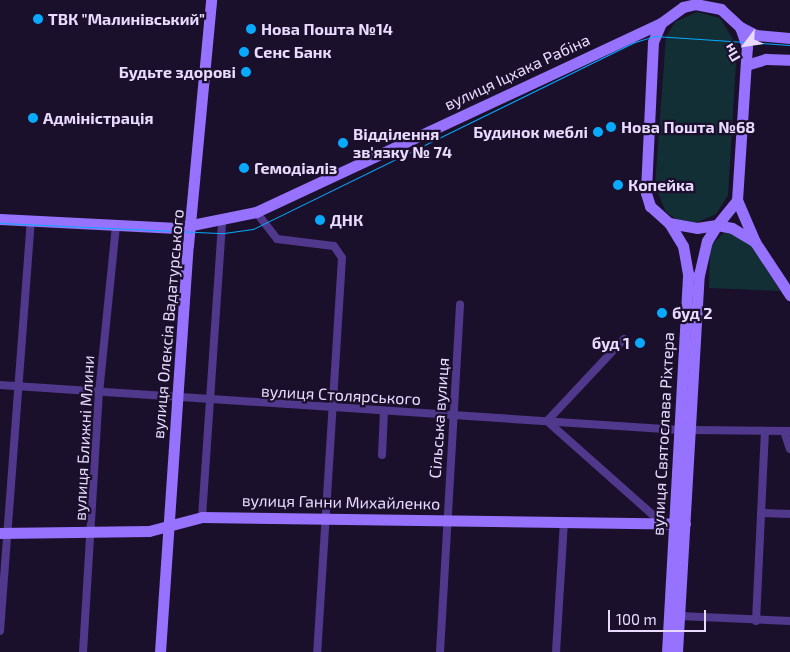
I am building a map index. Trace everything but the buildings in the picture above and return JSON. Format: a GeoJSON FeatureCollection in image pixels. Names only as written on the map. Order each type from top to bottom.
{"type":"FeatureCollection","features":[{"type":"Feature","properties":{"kind":"main road","name":"вулиця Олексія Вадатурського"},"geometry":{"type":"LineString","coordinates":[[160,652],[177,399],[212,0]]}},
{"type":"Feature","properties":{"kind":"main road"},"geometry":{"type":"LineString","coordinates":[[686,0],[661,23],[653,42],[650,64],[646,193],[650,206],[669,223],[697,228],[717,225],[738,230],[755,242]]}},
{"type":"Feature","properties":{"kind":"main road"},"geometry":{"type":"LineString","coordinates":[[672,13],[696,4],[718,4],[740,27],[756,35],[790,38]]}},
{"type":"Feature","properties":{"kind":"main road","name":"вулиця Іцхака Рабіна"},"geometry":{"type":"LineString","coordinates":[[0,219],[116,226],[192,227],[256,212],[661,23]]}},
{"type":"Feature","properties":{"kind":"main road"},"geometry":{"type":"LineString","coordinates":[[740,27],[747,47],[737,200],[755,242],[790,295]]}},
{"type":"Feature","properties":{"kind":"main road"},"geometry":{"type":"LineString","coordinates":[[746,65],[766,59],[790,60]]}},
{"type":"Feature","properties":{"kind":"main road","name":"вулиця Святослава Ріхтера"},"geometry":{"type":"LineString","coordinates":[[667,652],[674,524],[685,430],[699,275],[704,248],[717,225],[737,200]]}},
{"type":"Feature","properties":{"kind":"main road","name":"вулиця Святослава Ріхтера"},"geometry":{"type":"LineString","coordinates":[[669,223],[683,246],[688,274],[685,430]]}},
{"type":"Feature","properties":{"kind":"main road","name":"вулиця Ганни Михайленко"},"geometry":{"type":"LineString","coordinates":[[2,533],[167,527],[202,517],[326,517],[674,524]]}},
{"type":"Feature","properties":{"kind":"main road","name":"вулиця Святослава Ріхтера"},"geometry":{"type":"LineString","coordinates":[[674,524],[679,616],[677,652]]}},
{"type":"Feature","properties":{"kind":"street"},"geometry":{"type":"LineString","coordinates":[[256,212],[276,239],[334,246],[340,250],[333,408],[317,652]]}},
{"type":"Feature","properties":{"kind":"street"},"geometry":{"type":"LineString","coordinates":[[0,631],[2,533],[30,221]]}},
{"type":"Feature","properties":{"kind":"street"},"geometry":{"type":"LineString","coordinates":[[202,517],[222,221]]}},
{"type":"Feature","properties":{"kind":"street","name":"вулиця Ближні Млини"},"geometry":{"type":"LineString","coordinates":[[83,652],[93,531],[99,393],[116,226]]}},
{"type":"Feature","properties":{"kind":"street","name":"Сільська вулиця"},"geometry":{"type":"LineString","coordinates":[[440,652],[452,415],[460,305]]}},
{"type":"Feature","properties":{"kind":"street"},"geometry":{"type":"LineString","coordinates":[[624,339],[547,421],[674,524]]}},
{"type":"Feature","properties":{"kind":"street","name":"вулиця Столярського"},"geometry":{"type":"LineString","coordinates":[[0,385],[177,399],[685,430],[787,431]]}},
{"type":"Feature","properties":{"kind":"street"},"geometry":{"type":"LineString","coordinates":[[382,455],[384,411]]}},
{"type":"Feature","properties":{"kind":"street"},"geometry":{"type":"LineString","coordinates":[[787,431],[790,449]]}},
{"type":"Feature","properties":{"kind":"street"},"geometry":{"type":"LineString","coordinates":[[756,621],[765,432]]}},
{"type":"Feature","properties":{"kind":"street"},"geometry":{"type":"LineString","coordinates":[[761,513],[790,514]]}},
{"type":"Feature","properties":{"kind":"street"},"geometry":{"type":"LineString","coordinates":[[556,652],[564,522]]}},
{"type":"Feature","properties":{"kind":"street"},"geometry":{"type":"LineString","coordinates":[[679,616],[756,621],[790,621]]}},
{"type":"Feature","properties":{"kind":"green space"},"geometry":{"type":"Polygon","coordinates":[[[697,12],[720,18],[737,46],[728,195],[716,214],[696,223],[676,219],[666,212],[655,186],[666,37],[675,22],[697,12]]]}},
{"type":"Feature","properties":{"kind":"green space"},"geometry":{"type":"Polygon","coordinates":[[[726,231],[748,239],[780,291],[709,288],[710,246],[726,231]]]}},
{"type":"Feature","properties":{"kind":"tram line"},"geometry":{"type":"LineString","coordinates":[[0,223],[224,233],[253,229],[635,42],[655,36],[790,45]]}},
{"type":"Feature","properties":{"kind":"place","name":"ТВК \"Малинівський\""},"geometry":{"type":"Point","coordinates":[38,19]}},
{"type":"Feature","properties":{"kind":"place","name":"Нова Пошта №14"},"geometry":{"type":"Point","coordinates":[251,29]}},
{"type":"Feature","properties":{"kind":"place","name":"Сенс Банк"},"geometry":{"type":"Point","coordinates":[244,52]}},
{"type":"Feature","properties":{"kind":"place","name":"Будьте здорові"},"geometry":{"type":"Point","coordinates":[246,72]}},
{"type":"Feature","properties":{"kind":"place","name":"Адміністрація"},"geometry":{"type":"Point","coordinates":[33,118]}},
{"type":"Feature","properties":{"kind":"place","name":"Нова Пошта №68"},"geometry":{"type":"Point","coordinates":[611,127]}},
{"type":"Feature","properties":{"kind":"place","name":"Будинок меблі"},"geometry":{"type":"Point","coordinates":[598,132]}},
{"type":"Feature","properties":{"kind":"place","name":"Відділення зв'язку № 74"},"geometry":{"type":"Point","coordinates":[343,143]}},
{"type":"Feature","properties":{"kind":"place","name":"Гемодіаліз"},"geometry":{"type":"Point","coordinates":[244,168]}},
{"type":"Feature","properties":{"kind":"place","name":"Копейка"},"geometry":{"type":"Point","coordinates":[618,185]}},
{"type":"Feature","properties":{"kind":"place","name":"ДНК"},"geometry":{"type":"Point","coordinates":[320,220]}},
{"type":"Feature","properties":{"kind":"place","name":"буд 2"},"geometry":{"type":"Point","coordinates":[662,313]}},
{"type":"Feature","properties":{"kind":"place","name":"буд 1"},"geometry":{"type":"Point","coordinates":[640,343]}}]}
